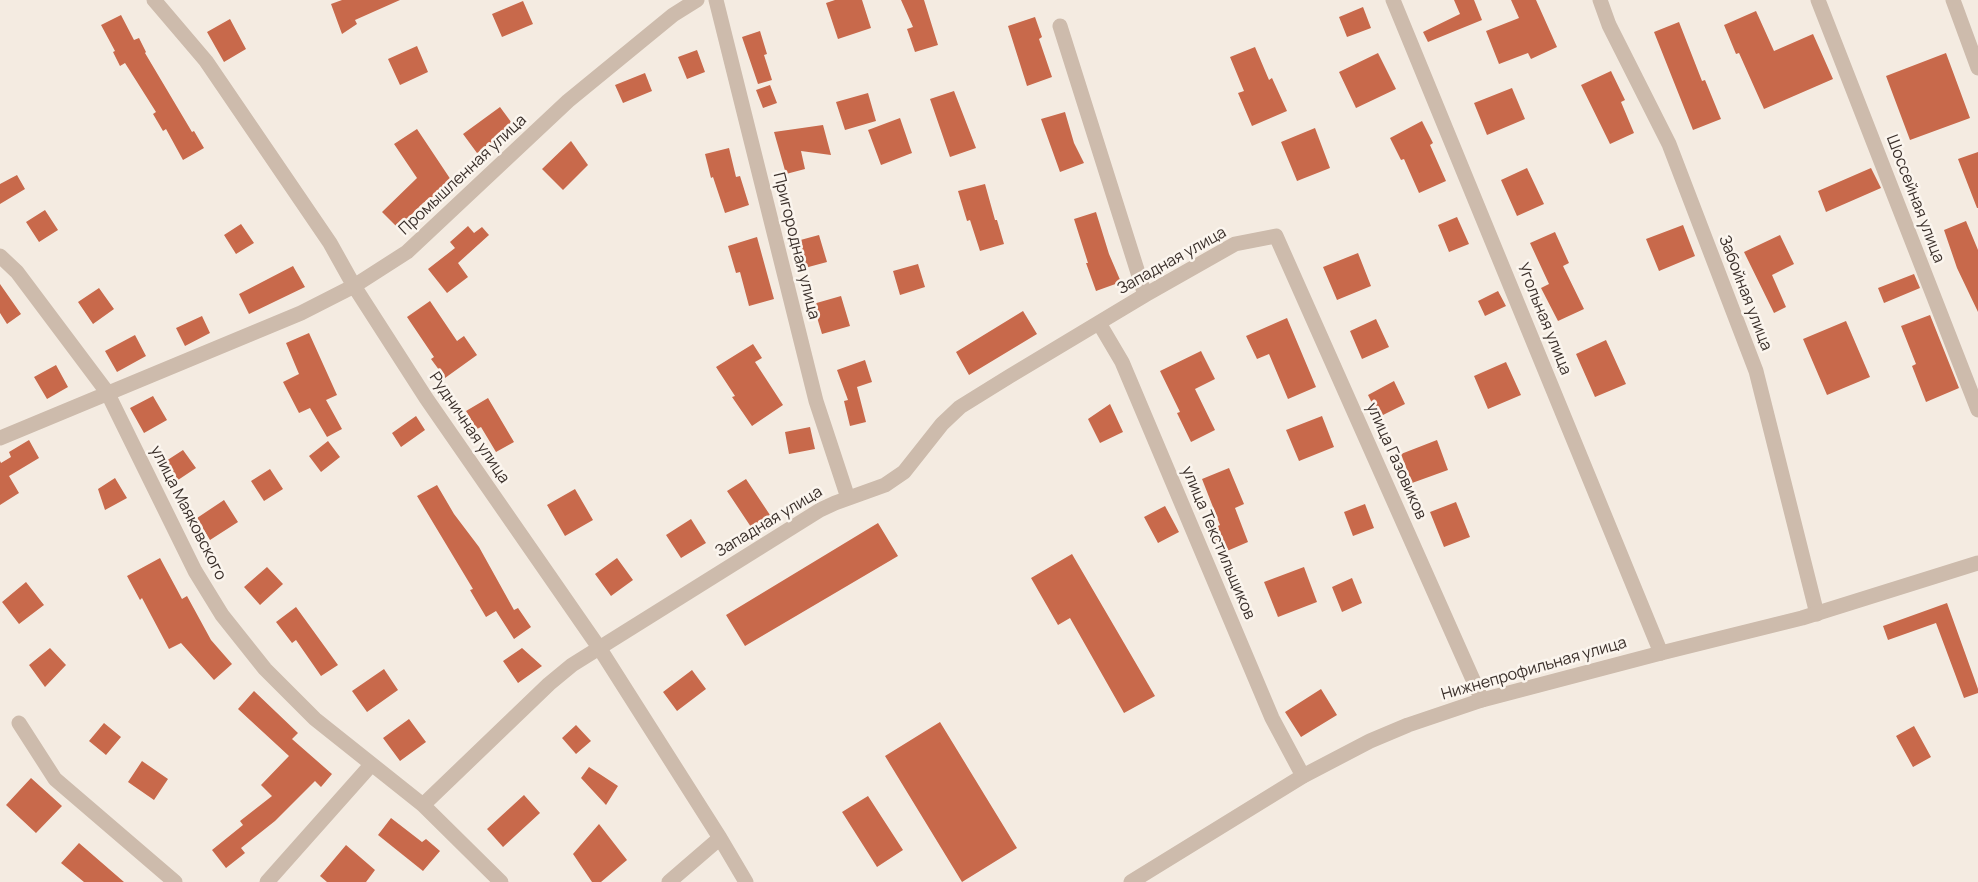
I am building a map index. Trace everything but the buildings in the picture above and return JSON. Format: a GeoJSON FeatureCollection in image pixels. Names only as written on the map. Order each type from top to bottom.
{"type":"FeatureCollection","features":[{"type":"Feature","properties":{"kind":"street","name":"Рудничная улица"},"geometry":{"type":"LineString","coordinates":[[154,0],[206,61],[330,243],[354,286],[426,398],[600,649],[746,882]]}},
{"type":"Feature","properties":{"kind":"street","name":"Промышленная улица"},"geometry":{"type":"LineString","coordinates":[[0,438],[106,392],[301,313],[354,286],[407,252],[568,101],[673,15],[697,0]]}},
{"type":"Feature","properties":{"kind":"street","name":"Пригородная улица"},"geometry":{"type":"LineString","coordinates":[[716,0],[813,390],[848,498]]}},
{"type":"Feature","properties":{"kind":"street","name":"Угольная улица"},"geometry":{"type":"LineString","coordinates":[[1393,0],[1661,653]]}},
{"type":"Feature","properties":{"kind":"street","name":"Забойная улица"},"geometry":{"type":"LineString","coordinates":[[1600,0],[1609,25],[1669,144],[1756,371],[1817,614]]}},
{"type":"Feature","properties":{"kind":"street","name":"Шоссейная улица"},"geometry":{"type":"LineString","coordinates":[[1818,0],[1978,410]]}},
{"type":"Feature","properties":{"kind":"street"},"geometry":{"type":"LineString","coordinates":[[1953,0],[1978,68]]}},
{"type":"Feature","properties":{"kind":"street"},"geometry":{"type":"LineString","coordinates":[[1060,26],[1145,295]]}},
{"type":"Feature","properties":{"kind":"street","name":"Западная улица"},"geometry":{"type":"LineString","coordinates":[[423,805],[549,684],[572,665],[820,510],[885,485],[904,472],[942,424],[960,407],[1145,295],[1235,244],[1276,236]]}},
{"type":"Feature","properties":{"kind":"street","name":"улица Газовиков"},"geometry":{"type":"LineString","coordinates":[[1276,236],[1482,700]]}},
{"type":"Feature","properties":{"kind":"street","name":"улица Маяковского"},"geometry":{"type":"LineString","coordinates":[[0,256],[17,272],[106,392],[195,571],[222,615],[265,669],[315,719],[423,805],[501,882]]}},
{"type":"Feature","properties":{"kind":"street","name":"улица Текстильщиков"},"geometry":{"type":"LineString","coordinates":[[1100,323],[1122,362],[1272,718],[1303,776]]}},
{"type":"Feature","properties":{"kind":"street","name":"Нижнепрофильная улица"},"geometry":{"type":"LineString","coordinates":[[1131,882],[1303,776],[1370,741],[1482,700],[1817,614],[1978,563]]}},
{"type":"Feature","properties":{"kind":"street"},"geometry":{"type":"LineString","coordinates":[[19,723],[55,779],[176,882]]}},
{"type":"Feature","properties":{"kind":"street"},"geometry":{"type":"LineString","coordinates":[[267,882],[371,765]]}},
{"type":"Feature","properties":{"kind":"street"},"geometry":{"type":"LineString","coordinates":[[669,882],[720,838]]}}]}
